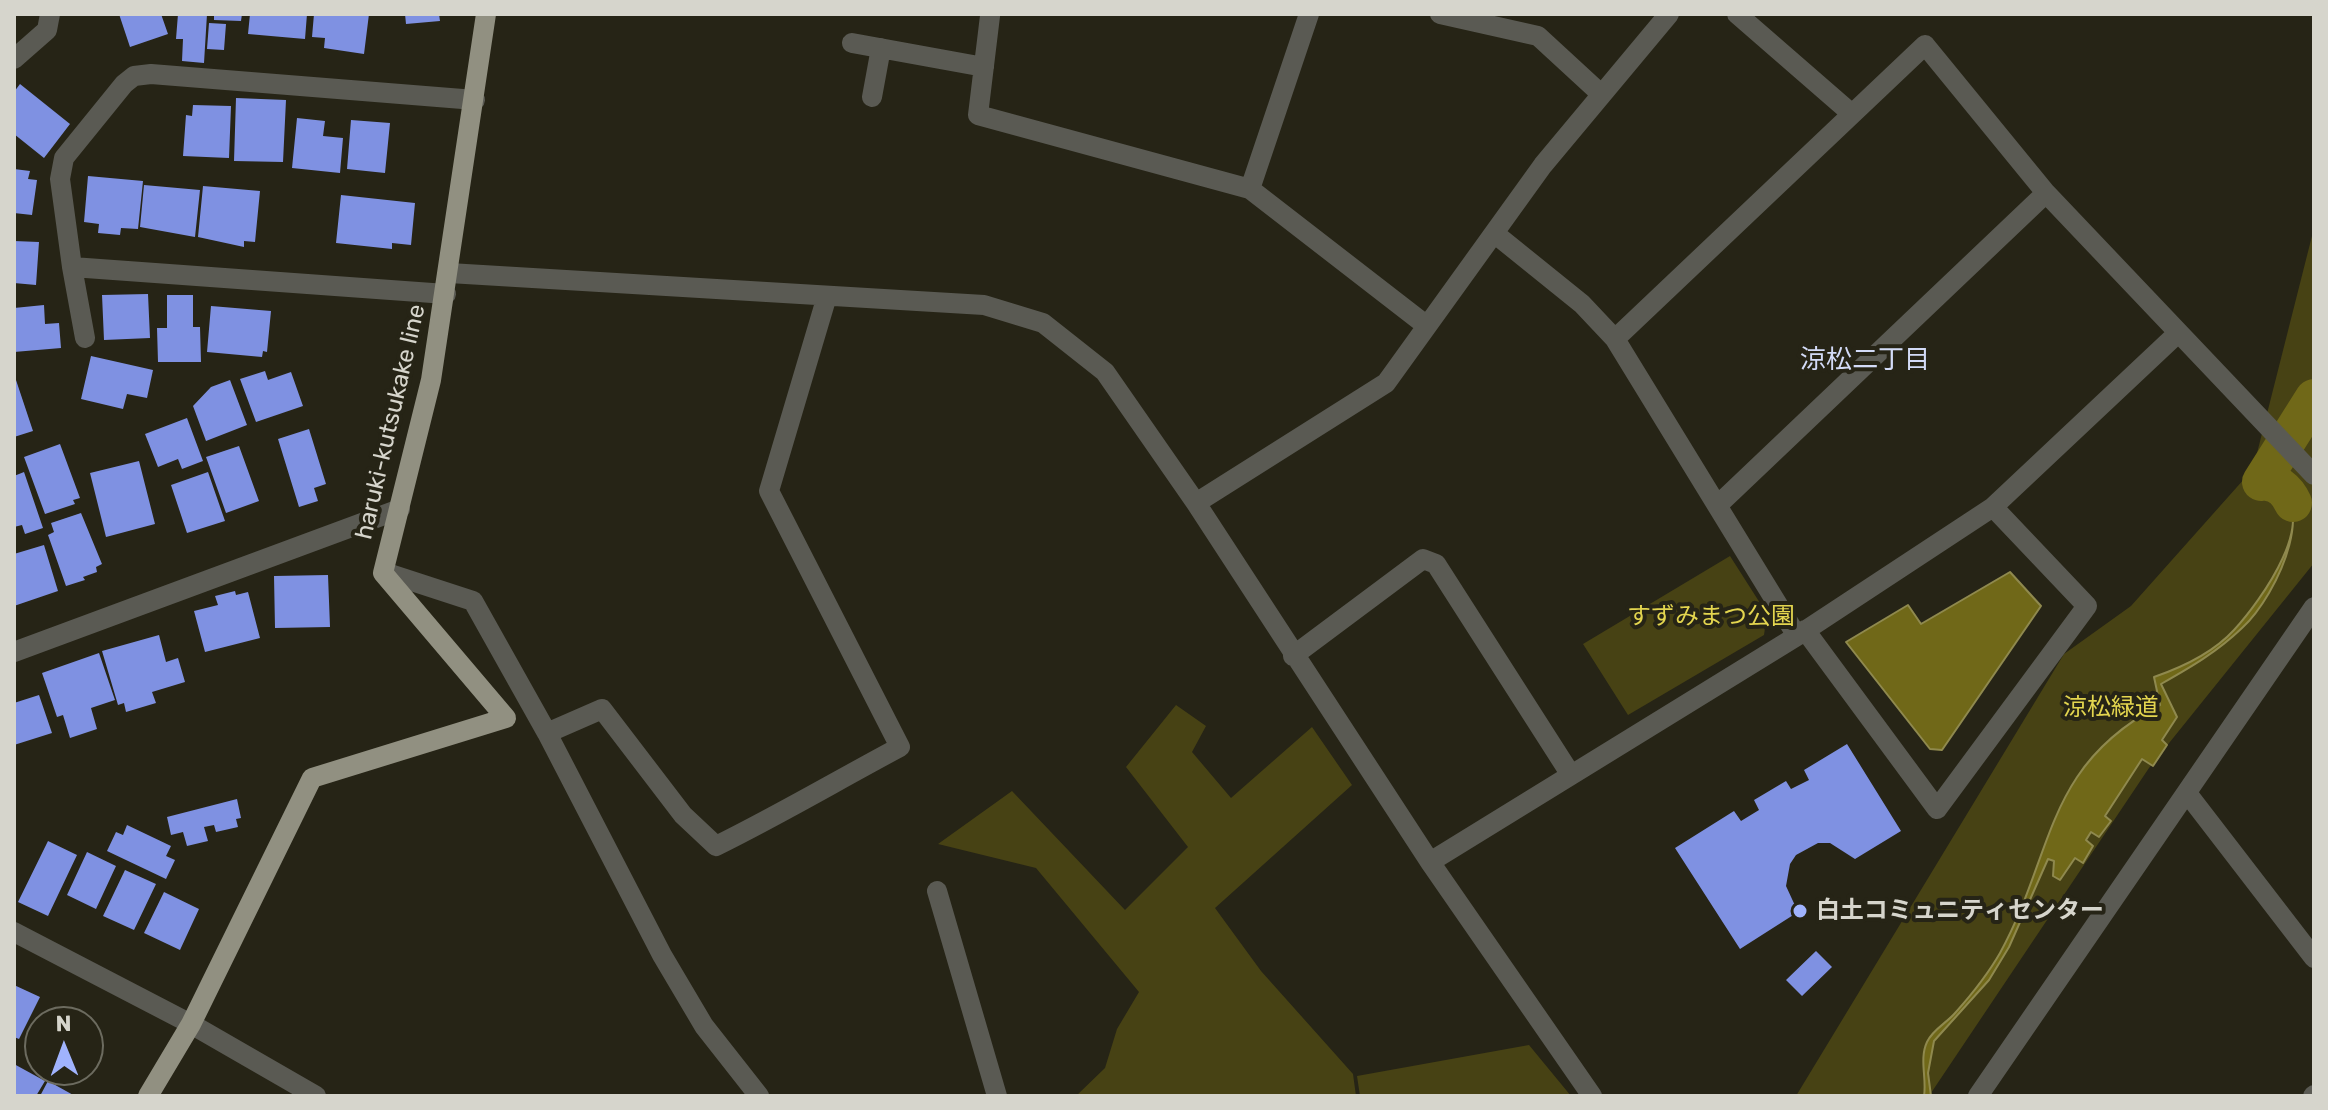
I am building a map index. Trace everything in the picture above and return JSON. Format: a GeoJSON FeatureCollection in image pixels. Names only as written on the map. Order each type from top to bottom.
{"type":"FeatureCollection","features":[{"type":"Feature","properties":{"kind":"main road","name":"haruki-kutsukake line"},"geometry":{"type":"LineString","coordinates":[[148,1096],[191,1024],[312,778],[506,718],[384,572],[431,380],[448,284],[486,14]]}},
{"type":"Feature","properties":{"kind":"street"},"geometry":{"type":"LineString","coordinates":[[14,59],[47,30],[50,14]]}},
{"type":"Feature","properties":{"kind":"street"},"geometry":{"type":"LineString","coordinates":[[1250,189],[1309,14]]}},
{"type":"Feature","properties":{"kind":"street"},"geometry":{"type":"LineString","coordinates":[[1440,14],[1538,36],[1601,94]]}},
{"type":"Feature","properties":{"kind":"street"},"geometry":{"type":"LineString","coordinates":[[1196,503],[1386,383],[1494,233],[1601,94],[1669,14]]}},
{"type":"Feature","properties":{"kind":"street"},"geometry":{"type":"LineString","coordinates":[[1737,14],[1852,114]]}},
{"type":"Feature","properties":{"kind":"street"},"geometry":{"type":"LineString","coordinates":[[990,16],[978,115],[1250,189],[1427,326]]}},
{"type":"Feature","properties":{"kind":"street"},"geometry":{"type":"LineString","coordinates":[[852,43],[984,67]]}},
{"type":"Feature","properties":{"kind":"street"},"geometry":{"type":"LineString","coordinates":[[1615,339],[1925,45],[2046,193],[2314,475]]}},
{"type":"Feature","properties":{"kind":"street"},"geometry":{"type":"LineString","coordinates":[[872,97],[881,48]]}},
{"type":"Feature","properties":{"kind":"street"},"geometry":{"type":"LineString","coordinates":[[85,338],[60,179],[64,158],[124,84],[134,76],[151,74],[475,100]]}},
{"type":"Feature","properties":{"kind":"street"},"geometry":{"type":"LineString","coordinates":[[1719,504],[2046,193]]}},
{"type":"Feature","properties":{"kind":"street"},"geometry":{"type":"LineString","coordinates":[[1494,233],[1582,304],[1615,339],[1801,633],[1937,809],[2087,606],[1993,507]]}},
{"type":"Feature","properties":{"kind":"street"},"geometry":{"type":"LineString","coordinates":[[72,267],[448,284],[827,296],[984,305],[1043,323],[1105,372],[1196,503],[1430,862],[1592,1096]]}},
{"type":"Feature","properties":{"kind":"street"},"geometry":{"type":"LineString","coordinates":[[547,733],[602,709],[683,815],[716,846],[804,802],[825,787],[900,747],[769,491],[827,296]]}},
{"type":"Feature","properties":{"kind":"street"},"geometry":{"type":"LineString","coordinates":[[1430,862],[1801,633],[1993,507],[2178,333]]}},
{"type":"Feature","properties":{"kind":"street"},"geometry":{"type":"LineString","coordinates":[[14,652],[400,509]]}},
{"type":"Feature","properties":{"kind":"street"},"geometry":{"type":"LineString","coordinates":[[1293,656],[1423,559],[1436,564],[1571,775]]}},
{"type":"Feature","properties":{"kind":"street"},"geometry":{"type":"LineString","coordinates":[[384,572],[473,601],[547,733],[662,955],[704,1026],[759,1096]]}},
{"type":"Feature","properties":{"kind":"street"},"geometry":{"type":"LineString","coordinates":[[1978,1096],[2314,607]]}},
{"type":"Feature","properties":{"kind":"street"},"geometry":{"type":"LineString","coordinates":[[2187,793],[2314,958]]}},
{"type":"Feature","properties":{"kind":"street"},"geometry":{"type":"LineString","coordinates":[[937,891],[997,1096]]}},
{"type":"Feature","properties":{"kind":"street"},"geometry":{"type":"LineString","coordinates":[[14,932],[191,1024],[316,1096]]}},
{"type":"Feature","properties":{"kind":"green space","name":"涼松緑道"},"geometry":{"type":"Polygon","coordinates":[[[2314,228],[2314,563],[2149,768],[1929,1096],[1796,1096],[2064,654],[2131,606],[2253,469],[2314,228]]]}},
{"type":"Feature","properties":{"kind":"green space","name":"すずみまつ公園"},"geometry":{"type":"Polygon","coordinates":[[[1730,556],[1767,614],[1764,635],[1628,715],[1583,644],[1730,556]]]}},
{"type":"Feature","properties":{"kind":"green space"},"geometry":{"type":"Polygon","coordinates":[[[1176,705],[1206,726],[1192,752],[1231,798],[1312,727],[1352,785],[1215,908],[1261,971],[1353,1074],[1356,1096],[1076,1096],[1105,1068],[1117,1029],[1139,992],[1036,868],[938,844],[1012,791],[1125,910],[1188,847],[1126,767],[1176,705]]]}},
{"type":"Feature","properties":{"kind":"green space"},"geometry":{"type":"Polygon","coordinates":[[[1529,1045],[1571,1096],[1360,1096],[1357,1076],[1529,1045]]]}},
{"type":"Feature","properties":{"kind":"shaded area"},"geometry":{"type":"Polygon","coordinates":[[[2258,472],[2279,483],[2290,499],[2292,513],[2288,499],[2273,486],[2263,496],[2252,491],[2249,478],[2258,472]]]}},
{"type":"Feature","properties":{"kind":"shaded area"},"geometry":{"type":"Polygon","coordinates":[[[2290,539],[2281,569],[2256,613],[2223,644],[2161,684],[2177,717],[2162,740],[2167,745],[2153,766],[2142,759],[2105,816],[2111,821],[2099,837],[2091,832],[2086,840],[2093,846],[2083,863],[2075,858],[2060,880],[2053,876],[2054,861],[2048,859],[2009,947],[1989,980],[1934,1041],[1928,1073],[1931,1096],[1924,1096],[1927,1042],[1968,998],[2000,953],[2072,784],[2093,756],[2122,729],[2160,705],[2154,677],[2187,664],[2226,638],[2258,600],[2283,558],[2290,539]]]}},
{"type":"Feature","properties":{"kind":"shaded area"},"geometry":{"type":"Polygon","coordinates":[[[2010,572],[2041,606],[1942,750],[1930,749],[1846,642],[1908,605],[1921,624],[2010,572]]]}},
{"type":"Feature","properties":{"kind":"building"},"geometry":{"type":"Polygon","coordinates":[[[119,14],[161,14],[168,34],[130,47],[119,14]]]}},
{"type":"Feature","properties":{"kind":"building"},"geometry":{"type":"Polygon","coordinates":[[[178,14],[207,14],[204,63],[182,61],[183,39],[176,39],[178,14]]]}},
{"type":"Feature","properties":{"kind":"building"},"geometry":{"type":"Polygon","coordinates":[[[214,14],[242,14],[241,21],[214,20],[214,14]]]}},
{"type":"Feature","properties":{"kind":"building"},"geometry":{"type":"Polygon","coordinates":[[[250,14],[307,14],[305,39],[248,34],[250,14]]]}},
{"type":"Feature","properties":{"kind":"building"},"geometry":{"type":"Polygon","coordinates":[[[314,14],[369,14],[364,54],[324,48],[325,38],[312,37],[314,14]]]}},
{"type":"Feature","properties":{"kind":"building"},"geometry":{"type":"Polygon","coordinates":[[[405,14],[439,14],[440,21],[406,24],[405,14]]]}},
{"type":"Feature","properties":{"kind":"building"},"geometry":{"type":"Polygon","coordinates":[[[209,23],[226,24],[224,50],[207,49],[209,23]]]}},
{"type":"Feature","properties":{"kind":"building"},"geometry":{"type":"Polygon","coordinates":[[[20,84],[70,124],[44,158],[14,134],[14,92],[20,84]]]}},
{"type":"Feature","properties":{"kind":"building"},"geometry":{"type":"Polygon","coordinates":[[[236,98],[286,100],[283,162],[234,161],[236,98]]]}},
{"type":"Feature","properties":{"kind":"building"},"geometry":{"type":"Polygon","coordinates":[[[193,105],[231,106],[229,158],[183,156],[186,115],[192,116],[193,105]]]}},
{"type":"Feature","properties":{"kind":"building"},"geometry":{"type":"Polygon","coordinates":[[[297,118],[325,121],[323,136],[343,138],[340,173],[292,168],[297,118]]]}},
{"type":"Feature","properties":{"kind":"building"},"geometry":{"type":"Polygon","coordinates":[[[351,120],[390,123],[385,173],[347,169],[351,120]]]}},
{"type":"Feature","properties":{"kind":"building"},"geometry":{"type":"Polygon","coordinates":[[[14,169],[30,171],[28,179],[37,180],[32,215],[14,213],[14,169]]]}},
{"type":"Feature","properties":{"kind":"building"},"geometry":{"type":"Polygon","coordinates":[[[88,176],[143,181],[138,229],[121,228],[120,235],[98,233],[99,224],[84,222],[88,176]]]}},
{"type":"Feature","properties":{"kind":"building"},"geometry":{"type":"Polygon","coordinates":[[[144,185],[200,190],[195,237],[140,227],[144,185]]]}},
{"type":"Feature","properties":{"kind":"building"},"geometry":{"type":"Polygon","coordinates":[[[203,186],[260,191],[255,242],[244,241],[244,247],[198,237],[203,186]]]}},
{"type":"Feature","properties":{"kind":"building"},"geometry":{"type":"Polygon","coordinates":[[[341,195],[415,203],[411,245],[392,243],[392,249],[336,243],[341,195]]]}},
{"type":"Feature","properties":{"kind":"building"},"geometry":{"type":"Polygon","coordinates":[[[14,241],[39,242],[36,285],[14,283],[14,241]]]}},
{"type":"Feature","properties":{"kind":"building"},"geometry":{"type":"Polygon","coordinates":[[[148,294],[150,338],[104,340],[102,295],[148,294]]]}},
{"type":"Feature","properties":{"kind":"building"},"geometry":{"type":"Polygon","coordinates":[[[167,295],[193,295],[193,327],[200,327],[201,362],[158,362],[157,328],[167,328],[167,295]]]}},
{"type":"Feature","properties":{"kind":"building"},"geometry":{"type":"Polygon","coordinates":[[[44,305],[45,324],[59,323],[61,348],[14,352],[14,308],[44,305]]]}},
{"type":"Feature","properties":{"kind":"building"},"geometry":{"type":"Polygon","coordinates":[[[211,306],[271,311],[267,352],[263,351],[262,357],[207,352],[211,306]]]}},
{"type":"Feature","properties":{"kind":"building"},"geometry":{"type":"Polygon","coordinates":[[[91,356],[153,370],[147,398],[127,394],[123,409],[81,399],[91,356]]]}},
{"type":"Feature","properties":{"kind":"building"},"geometry":{"type":"Polygon","coordinates":[[[265,371],[268,380],[291,372],[303,406],[256,422],[240,379],[265,371]]]}},
{"type":"Feature","properties":{"kind":"building"},"geometry":{"type":"Polygon","coordinates":[[[14,374],[33,431],[14,437],[14,374]]]}},
{"type":"Feature","properties":{"kind":"building"},"geometry":{"type":"Polygon","coordinates":[[[230,380],[247,425],[206,441],[193,406],[211,387],[230,380]]]}},
{"type":"Feature","properties":{"kind":"building"},"geometry":{"type":"Polygon","coordinates":[[[187,418],[203,461],[182,469],[178,459],[158,467],[145,434],[187,418]]]}},
{"type":"Feature","properties":{"kind":"building"},"geometry":{"type":"Polygon","coordinates":[[[309,429],[326,484],[314,488],[318,501],[299,507],[278,439],[309,429]]]}},
{"type":"Feature","properties":{"kind":"building"},"geometry":{"type":"Polygon","coordinates":[[[60,444],[80,498],[73,500],[75,504],[45,514],[24,457],[60,444]]]}},
{"type":"Feature","properties":{"kind":"building"},"geometry":{"type":"Polygon","coordinates":[[[239,446],[259,501],[226,513],[206,457],[239,446]]]}},
{"type":"Feature","properties":{"kind":"building"},"geometry":{"type":"Polygon","coordinates":[[[139,461],[155,524],[106,537],[90,473],[139,461]]]}},
{"type":"Feature","properties":{"kind":"building"},"geometry":{"type":"Polygon","coordinates":[[[24,472],[43,528],[25,534],[22,525],[14,527],[14,476],[24,472]]]}},
{"type":"Feature","properties":{"kind":"building"},"geometry":{"type":"Polygon","coordinates":[[[208,472],[225,521],[187,533],[171,485],[208,472]]]}},
{"type":"Feature","properties":{"kind":"building"},"geometry":{"type":"Polygon","coordinates":[[[81,513],[102,564],[96,567],[97,572],[83,577],[85,580],[66,586],[48,535],[54,532],[51,523],[81,513]]]}},
{"type":"Feature","properties":{"kind":"building"},"geometry":{"type":"Polygon","coordinates":[[[44,545],[58,591],[14,606],[14,554],[44,545]]]}},
{"type":"Feature","properties":{"kind":"building"},"geometry":{"type":"Polygon","coordinates":[[[328,575],[330,627],[275,628],[274,576],[328,575]]]}},
{"type":"Feature","properties":{"kind":"building"},"geometry":{"type":"Polygon","coordinates":[[[235,591],[236,595],[248,592],[260,638],[205,652],[194,611],[218,605],[215,596],[235,591]]]}},
{"type":"Feature","properties":{"kind":"building"},"geometry":{"type":"Polygon","coordinates":[[[159,635],[166,662],[178,658],[185,682],[152,692],[156,703],[126,712],[124,703],[118,705],[102,651],[159,635]]]}},
{"type":"Feature","properties":{"kind":"building"},"geometry":{"type":"Polygon","coordinates":[[[99,653],[115,700],[91,708],[97,729],[70,738],[63,715],[57,717],[42,673],[99,653]]]}},
{"type":"Feature","properties":{"kind":"building"},"geometry":{"type":"Polygon","coordinates":[[[39,695],[52,733],[14,745],[14,703],[39,695]]]}},
{"type":"Feature","properties":{"kind":"building"},"geometry":{"type":"Polygon","coordinates":[[[1847,744],[1901,831],[1855,859],[1830,843],[1818,843],[1796,855],[1790,864],[1786,886],[1798,912],[1740,949],[1675,848],[1734,811],[1741,821],[1759,810],[1754,800],[1786,781],[1791,789],[1809,780],[1804,770],[1847,744]]]}},
{"type":"Feature","properties":{"kind":"building"},"geometry":{"type":"Polygon","coordinates":[[[237,799],[241,818],[236,819],[238,827],[216,832],[214,825],[204,827],[208,841],[187,846],[183,832],[171,835],[167,817],[237,799]]]}},
{"type":"Feature","properties":{"kind":"building"},"geometry":{"type":"Polygon","coordinates":[[[127,825],[171,846],[166,856],[175,860],[166,879],[107,851],[116,832],[123,835],[127,825]]]}},
{"type":"Feature","properties":{"kind":"building"},"geometry":{"type":"Polygon","coordinates":[[[48,841],[77,855],[48,916],[18,902],[48,841]]]}},
{"type":"Feature","properties":{"kind":"building"},"geometry":{"type":"Polygon","coordinates":[[[87,852],[116,866],[96,909],[67,895],[87,852]]]}},
{"type":"Feature","properties":{"kind":"building"},"geometry":{"type":"Polygon","coordinates":[[[125,870],[156,884],[134,930],[103,916],[125,870]]]}},
{"type":"Feature","properties":{"kind":"building"},"geometry":{"type":"Polygon","coordinates":[[[164,892],[199,909],[180,950],[144,933],[164,892]]]}},
{"type":"Feature","properties":{"kind":"building"},"geometry":{"type":"Polygon","coordinates":[[[1816,951],[1832,967],[1802,996],[1786,980],[1816,951]]]}},
{"type":"Feature","properties":{"kind":"building"},"geometry":{"type":"Polygon","coordinates":[[[14,985],[40,997],[36,1006],[24,1006],[24,1029],[19,1039],[14,1037],[14,985]]]}},
{"type":"Feature","properties":{"kind":"building"},"geometry":{"type":"Polygon","coordinates":[[[14,1064],[24,1069],[24,1086],[42,1086],[36,1096],[14,1096],[14,1064]]]}},
{"type":"Feature","properties":{"kind":"building"},"geometry":{"type":"Polygon","coordinates":[[[45,1086],[57,1086],[75,1096],[40,1096],[45,1086]]]}},
{"type":"Feature","properties":{"kind":"waterway"},"geometry":{"type":"LineString","coordinates":[[2293,503],[2280,487],[2261,482],[2314,398]]}},
{"type":"Feature","properties":{"kind":"place","name":"白土コミュニティセンター"},"geometry":{"type":"Point","coordinates":[1800,911]}},
{"type":"Feature","properties":{"kind":"district","name":"涼松二丁目"},"geometry":{"type":"Point","coordinates":[1865,360]}}]}
